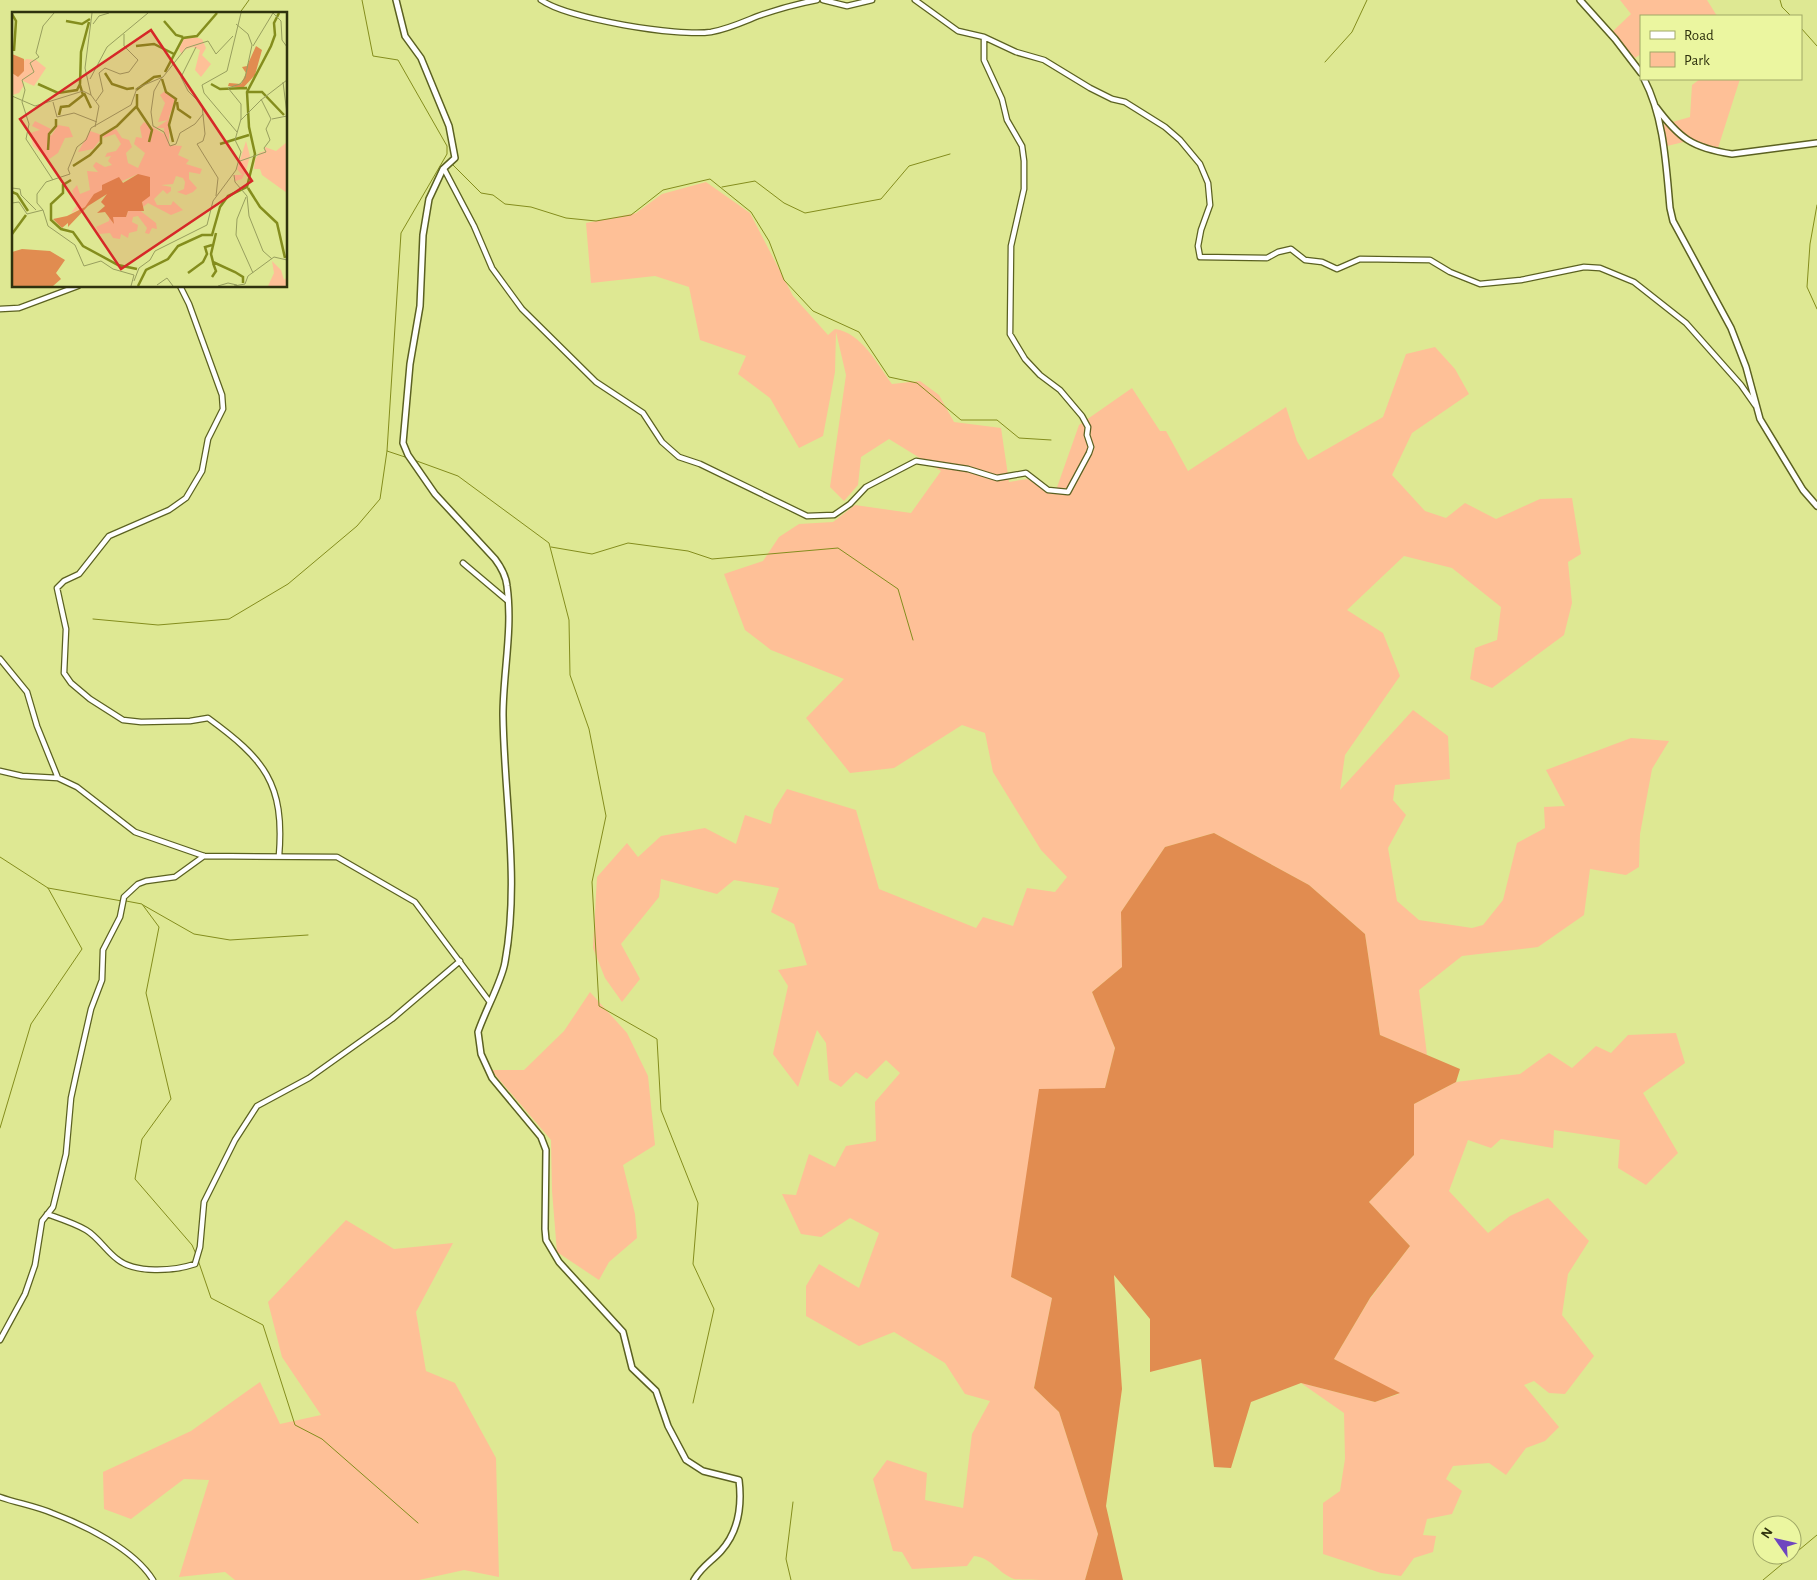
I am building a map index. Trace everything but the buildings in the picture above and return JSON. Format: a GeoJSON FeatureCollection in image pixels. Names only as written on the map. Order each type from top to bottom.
{"type":"FeatureCollection","features":[{"type":"Feature","properties":{"kind":"street"},"geometry":{"type":"LineString","coordinates":[[396,0],[404,36],[421,58],[449,126],[455,158],[445,168],[429,199],[423,235],[420,306],[410,364],[403,443],[408,455],[435,494],[495,558],[506,578],[508,600],[503,710],[504,756],[513,885],[506,960],[478,1032],[484,1063],[492,1078],[541,1137],[546,1150],[546,1240],[563,1268],[623,1332],[632,1368],[656,1391],[668,1426],[686,1460],[703,1471],[739,1480],[740,1498],[737,1526],[720,1552],[698,1572],[694,1580]]}},
{"type":"Feature","properties":{"kind":"street"},"geometry":{"type":"LineString","coordinates":[[541,0],[558,10],[668,32],[699,32],[726,28],[788,5],[817,0]]}},
{"type":"Feature","properties":{"kind":"street"},"geometry":{"type":"LineString","coordinates":[[823,0],[846,6],[872,0]]}},
{"type":"Feature","properties":{"kind":"street"},"geometry":{"type":"LineString","coordinates":[[915,0],[958,31],[984,38],[1016,52],[1044,60],[1090,88],[1112,99],[1125,102],[1165,127],[1180,140],[1200,164],[1208,183],[1210,205],[1200,230],[1198,246],[1200,257],[1267,258],[1278,252],[1291,249],[1305,260],[1322,262],[1337,269],[1360,259],[1436,261],[1450,272],[1480,284],[1521,280],[1584,267],[1600,268],[1634,282],[1686,323],[1741,385],[1755,405],[1770,438],[1803,490],[1817,506]]}},
{"type":"Feature","properties":{"kind":"street"},"geometry":{"type":"LineString","coordinates":[[1580,0],[1640,72]]}},
{"type":"Feature","properties":{"kind":"street"},"geometry":{"type":"LineString","coordinates":[[1585,0],[1586,6]]}},
{"type":"Feature","properties":{"kind":"street"},"geometry":{"type":"LineString","coordinates":[[445,168],[474,226],[492,268],[522,309],[596,382],[643,413],[662,442],[679,457],[700,464],[807,516],[834,515],[850,504],[866,487],[916,461],[968,469],[997,478],[1026,473],[1048,490],[1068,492],[1091,447],[1087,435],[1088,427],[1082,416],[1060,390],[1040,375],[1025,359],[1010,334],[1011,246],[1024,189],[1024,161],[1022,146],[1007,120],[1002,99],[984,60],[984,38]]}},
{"type":"Feature","properties":{"kind":"street"},"geometry":{"type":"LineString","coordinates":[[1644,80],[1655,105],[1673,220],[1715,294],[1731,328],[1746,367],[1755,405]]}},
{"type":"Feature","properties":{"kind":"street"},"geometry":{"type":"LineString","coordinates":[[1655,105],[1673,130],[1687,141],[1722,153],[1732,154],[1817,143]]}},
{"type":"Feature","properties":{"kind":"street"},"geometry":{"type":"LineString","coordinates":[[0,309],[19,308],[51,298],[74,288]]}},
{"type":"Feature","properties":{"kind":"street"},"geometry":{"type":"LineString","coordinates":[[181,288],[189,304],[222,395],[223,409],[208,439],[202,471],[186,498],[170,510],[146,518],[109,536],[79,574],[64,581],[57,588],[66,629],[64,672],[71,683],[90,699],[123,720],[141,722],[190,721],[208,718],[233,735],[258,759],[280,809],[279,856]]}},
{"type":"Feature","properties":{"kind":"street"},"geometry":{"type":"LineString","coordinates":[[462,563],[508,600]]}},
{"type":"Feature","properties":{"kind":"street"},"geometry":{"type":"LineString","coordinates":[[0,658],[27,692],[37,726],[58,778]]}},
{"type":"Feature","properties":{"kind":"street"},"geometry":{"type":"LineString","coordinates":[[0,771],[22,776],[58,778],[77,787],[135,832],[204,856],[337,857],[415,902],[490,1001]]}},
{"type":"Feature","properties":{"kind":"street"},"geometry":{"type":"LineString","coordinates":[[0,1340],[25,1294],[35,1265],[42,1221],[53,1207],[66,1154],[71,1098],[91,1009],[102,980],[103,950],[120,917],[124,897],[138,884],[146,881],[175,878],[204,856]]}},
{"type":"Feature","properties":{"kind":"street"},"geometry":{"type":"LineString","coordinates":[[47,1214],[73,1223],[88,1231],[119,1261],[150,1270],[179,1269],[195,1264],[200,1247],[204,1202],[237,1137],[257,1106],[310,1078],[392,1019],[460,961]]}},
{"type":"Feature","properties":{"kind":"street"},"geometry":{"type":"LineString","coordinates":[[0,1497],[52,1513],[97,1534],[140,1564],[153,1580]]}},
{"type":"Feature","properties":{"kind":"green space"},"geometry":{"type":"Polygon","coordinates":[[[1620,0],[1707,0],[1716,15],[1640,15],[1640,55],[1635,58],[1612,32],[1631,14],[1620,0]]]}},
{"type":"Feature","properties":{"kind":"green space"},"geometry":{"type":"Polygon","coordinates":[[[1699,80],[1740,80],[1718,148],[1688,141],[1667,146],[1662,125],[1690,117],[1692,85],[1699,80]]]}},
{"type":"Feature","properties":{"kind":"green space"},"geometry":{"type":"Polygon","coordinates":[[[706,182],[750,213],[793,296],[828,335],[835,329],[853,336],[868,350],[892,384],[920,381],[939,395],[954,422],[1001,428],[1009,482],[1027,479],[1055,493],[1079,425],[1132,388],[1160,431],[1166,431],[1188,471],[1286,407],[1297,441],[1308,460],[1383,417],[1406,354],[1435,347],[1455,369],[1469,394],[1412,433],[1392,475],[1425,511],[1446,518],[1465,503],[1496,519],[1540,499],[1572,498],[1581,554],[1568,562],[1572,603],[1564,635],[1492,688],[1470,679],[1475,648],[1497,640],[1501,607],[1452,568],[1404,556],[1347,610],[1383,633],[1400,676],[1345,755],[1340,790],[1413,710],[1448,736],[1450,779],[1395,785],[1393,800],[1406,815],[1388,848],[1397,901],[1419,920],[1472,928],[1483,925],[1503,900],[1517,843],[1545,828],[1544,807],[1565,806],[1546,770],[1631,738],[1669,741],[1652,769],[1640,834],[1639,867],[1626,875],[1590,869],[1584,915],[1538,947],[1462,956],[1419,990],[1427,1055],[1380,1035],[1365,934],[1309,885],[1214,833],[1165,847],[1121,912],[1122,967],[1092,992],[1115,1048],[1105,1088],[1011,1277],[1052,1298],[1034,1388],[1059,1412],[1098,1534],[1085,1580],[1014,1579],[986,1560],[974,1556],[967,1566],[912,1569],[902,1552],[893,1551],[873,1479],[887,1460],[927,1473],[925,1500],[963,1508],[972,1434],[990,1401],[965,1394],[945,1363],[894,1332],[859,1346],[806,1316],[806,1286],[819,1264],[859,1288],[879,1233],[850,1218],[821,1237],[801,1234],[782,1194],[796,1195],[809,1154],[835,1167],[846,1146],[876,1141],[875,1102],[900,1073],[886,1060],[867,1079],[856,1072],[841,1087],[829,1080],[826,1043],[817,1030],[798,1087],[773,1054],[788,986],[778,970],[807,965],[794,924],[771,912],[779,888],[734,880],[717,894],[661,879],[659,897],[621,944],[640,979],[622,1002],[605,978],[593,948],[597,877],[627,843],[638,857],[661,836],[705,828],[736,844],[745,815],[771,824],[774,810],[787,789],[856,810],[879,889],[976,928],[983,917],[1013,926],[1027,888],[1055,892],[1067,877],[1041,850],[993,772],[985,733],[962,725],[894,768],[850,773],[806,718],[844,679],[771,650],[745,630],[724,574],[763,561],[779,537],[799,524],[833,522],[855,505],[911,513],[941,471],[889,439],[861,457],[858,485],[844,501],[830,487],[846,375],[836,332],[835,372],[823,436],[799,448],[770,398],[738,374],[746,356],[700,340],[689,287],[655,276],[591,283],[586,223],[636,213],[662,194],[706,182]]]}},
{"type":"Feature","properties":{"kind":"green space"},"geometry":{"type":"Polygon","coordinates":[[[590,992],[627,1033],[648,1076],[655,1145],[623,1165],[635,1214],[637,1238],[609,1262],[599,1280],[557,1252],[552,1191],[551,1140],[491,1070],[524,1070],[564,1031],[590,992]]]}},
{"type":"Feature","properties":{"kind":"green space"},"geometry":{"type":"Polygon","coordinates":[[[1676,1033],[1685,1063],[1643,1093],[1678,1153],[1646,1185],[1618,1168],[1620,1140],[1554,1130],[1553,1148],[1501,1139],[1491,1148],[1468,1140],[1449,1191],[1488,1233],[1510,1216],[1548,1198],[1589,1241],[1568,1274],[1562,1315],[1594,1356],[1565,1394],[1549,1393],[1534,1381],[1524,1385],[1559,1427],[1545,1441],[1526,1448],[1506,1475],[1489,1463],[1453,1466],[1446,1479],[1462,1491],[1452,1514],[1427,1519],[1423,1535],[1436,1536],[1433,1552],[1414,1558],[1401,1576],[1381,1573],[1323,1554],[1323,1503],[1340,1491],[1345,1459],[1344,1413],[1301,1383],[1375,1402],[1399,1394],[1334,1359],[1369,1300],[1410,1246],[1369,1202],[1414,1155],[1414,1104],[1456,1082],[1520,1074],[1549,1053],[1572,1068],[1596,1046],[1611,1053],[1628,1035],[1676,1033]]]}},
{"type":"Feature","properties":{"kind":"green space"},"geometry":{"type":"Polygon","coordinates":[[[346,1220],[394,1249],[453,1243],[416,1312],[426,1371],[455,1383],[496,1458],[499,1577],[464,1570],[419,1580],[235,1580],[225,1572],[179,1577],[209,1480],[184,1479],[131,1519],[104,1509],[103,1472],[191,1431],[260,1382],[280,1424],[321,1415],[282,1357],[268,1302],[346,1220]]]}},
{"type":"Feature","properties":{"kind":"shaded area"},"geometry":{"type":"Polygon","coordinates":[[[1214,833],[1309,885],[1365,934],[1380,1035],[1460,1069],[1456,1082],[1414,1104],[1414,1155],[1369,1202],[1410,1246],[1370,1298],[1334,1359],[1400,1393],[1375,1402],[1301,1383],[1251,1402],[1231,1468],[1214,1467],[1201,1359],[1150,1372],[1150,1319],[1114,1275],[1122,1389],[1106,1506],[1123,1580],[1085,1580],[1098,1534],[1059,1412],[1034,1388],[1052,1298],[1011,1277],[1039,1089],[1105,1088],[1115,1048],[1092,992],[1122,967],[1121,912],[1165,847],[1214,833]]]}},
{"type":"Feature","properties":{"kind":"waterway"},"geometry":{"type":"LineString","coordinates":[[240,12],[249,0]]}},
{"type":"Feature","properties":{"kind":"waterway"},"geometry":{"type":"LineString","coordinates":[[362,0],[373,56],[398,60],[447,146],[447,154],[401,233],[387,451],[408,458]]}},
{"type":"Feature","properties":{"kind":"waterway"},"geometry":{"type":"LineString","coordinates":[[1325,62],[1352,32],[1367,0]]}},
{"type":"Feature","properties":{"kind":"waterway"},"geometry":{"type":"LineString","coordinates":[[1780,0],[1782,7],[1790,15]]}},
{"type":"Feature","properties":{"kind":"waterway"},"geometry":{"type":"LineString","coordinates":[[1802,29],[1817,46]]}},
{"type":"Feature","properties":{"kind":"waterway"},"geometry":{"type":"LineString","coordinates":[[722,187],[755,181],[784,203],[805,213],[881,199],[909,166],[950,154]]}},
{"type":"Feature","properties":{"kind":"waterway"},"geometry":{"type":"LineString","coordinates":[[451,163],[481,193],[493,195],[505,204],[531,207],[566,218],[596,221],[631,215],[663,190],[710,179],[751,212],[769,241],[784,280],[813,311],[859,332],[889,377],[917,383],[961,420],[997,420],[1019,438],[1051,440]]}},
{"type":"Feature","properties":{"kind":"waterway"},"geometry":{"type":"LineString","coordinates":[[1817,205],[1810,244],[1807,287],[1817,309]]}},
{"type":"Feature","properties":{"kind":"waterway"},"geometry":{"type":"LineString","coordinates":[[93,619],[158,625],[229,619],[288,584],[357,526],[380,499],[387,451]]}},
{"type":"Feature","properties":{"kind":"waterway"},"geometry":{"type":"LineString","coordinates":[[414,460],[458,476],[549,543],[569,620],[570,675],[589,729],[606,816],[592,882],[599,1006],[657,1039],[661,1110],[698,1203],[693,1264],[714,1309],[693,1403]]}},
{"type":"Feature","properties":{"kind":"waterway"},"geometry":{"type":"LineString","coordinates":[[551,547],[592,554],[628,543],[688,551],[712,559],[838,548],[898,589],[913,640]]}},
{"type":"Feature","properties":{"kind":"waterway"},"geometry":{"type":"LineString","coordinates":[[0,857],[48,888],[82,949],[31,1024],[0,1128]]}},
{"type":"Feature","properties":{"kind":"waterway"},"geometry":{"type":"LineString","coordinates":[[48,888],[122,901]]}},
{"type":"Feature","properties":{"kind":"waterway"},"geometry":{"type":"LineString","coordinates":[[126,901],[142,904],[159,927],[146,993],[171,1099],[142,1139],[135,1179],[192,1245],[196,1254]]}},
{"type":"Feature","properties":{"kind":"waterway"},"geometry":{"type":"LineString","coordinates":[[143,905],[194,934],[230,940],[308,935]]}},
{"type":"Feature","properties":{"kind":"waterway"},"geometry":{"type":"LineString","coordinates":[[198,1260],[211,1298],[263,1325],[295,1425],[322,1439],[418,1523]]}},
{"type":"Feature","properties":{"kind":"waterway"},"geometry":{"type":"LineString","coordinates":[[791,1580],[786,1559],[793,1502]]}},
{"type":"Feature","properties":{"kind":"waterway"},"geometry":{"type":"LineString","coordinates":[[1763,1580],[1817,1535]]}}]}
